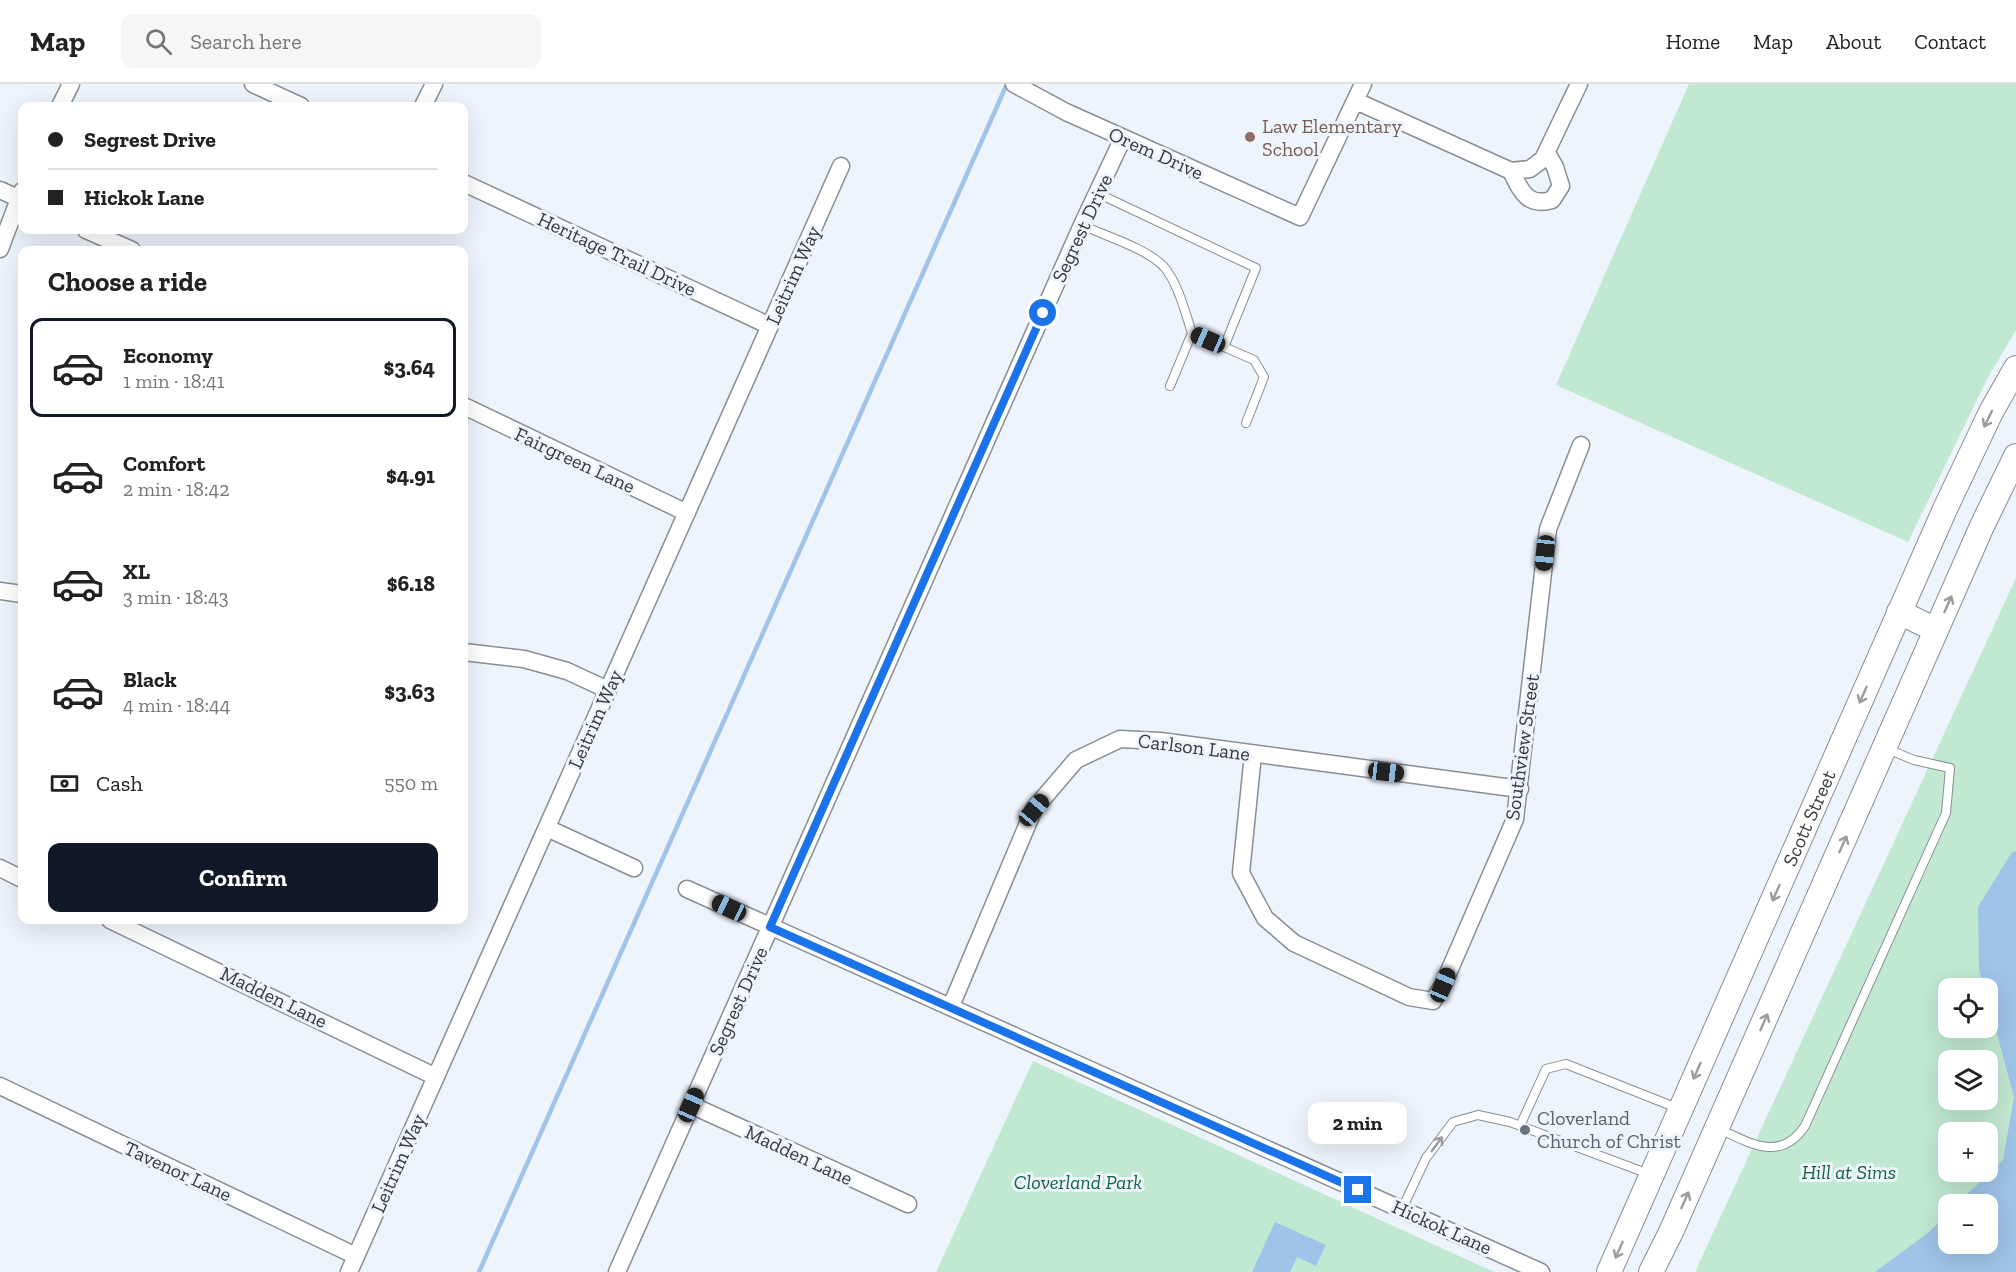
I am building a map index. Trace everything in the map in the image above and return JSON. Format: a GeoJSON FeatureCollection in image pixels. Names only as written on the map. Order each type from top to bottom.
{"type":"FeatureCollection","features":[{"type":"Feature","properties":{"kind":"main road","name":"Scott Street"},"geometry":{"type":"LineString","coordinates":[[1609,1272],[1945,509],[1991,412],[2016,368]]}},
{"type":"Feature","properties":{"kind":"main road","name":"Scott Street"},"geometry":{"type":"LineString","coordinates":[[1651,1272],[1717,1128],[1936,630],[2016,456]]}},
{"type":"Feature","properties":{"kind":"main road"},"geometry":{"type":"LineString","coordinates":[[1899,612],[1936,630]]}},
{"type":"Feature","properties":{"kind":"street"},"geometry":{"type":"LineString","coordinates":[[62,102],[71,84]]}},
{"type":"Feature","properties":{"kind":"street"},"geometry":{"type":"LineString","coordinates":[[253,84],[292,102]]}},
{"type":"Feature","properties":{"kind":"street"},"geometry":{"type":"LineString","coordinates":[[425,102],[434,84]]}},
{"type":"Feature","properties":{"kind":"street","name":"Orem Drive"},"geometry":{"type":"LineString","coordinates":[[1014,84],[1123,138],[1300,217],[1356,101]]}},
{"type":"Feature","properties":{"kind":"street"},"geometry":{"type":"LineString","coordinates":[[1363,84],[1356,101],[1511,171],[1530,169],[1547,153],[1579,84]]}},
{"type":"Feature","properties":{"kind":"street","name":"Segrest Drive"},"geometry":{"type":"LineString","coordinates":[[617,1272],[1082,225],[1123,138]]}},
{"type":"Feature","properties":{"kind":"street"},"geometry":{"type":"LineString","coordinates":[[1511,171],[1527,199],[1536,203],[1552,200],[1561,186],[1556,167],[1547,153]]}},
{"type":"Feature","properties":{"kind":"street","name":"Leitrim Way"},"geometry":{"type":"LineString","coordinates":[[349,1272],[841,166]]}},
{"type":"Feature","properties":{"kind":"street","name":"Heritage Trail Drive"},"geometry":{"type":"LineString","coordinates":[[468,185],[770,326]]}},
{"type":"Feature","properties":{"kind":"street"},"geometry":{"type":"LineString","coordinates":[[0,190],[18,196]]}},
{"type":"Feature","properties":{"kind":"street"},"geometry":{"type":"LineString","coordinates":[[0,249],[18,204]]}},
{"type":"Feature","properties":{"kind":"street"},"geometry":{"type":"LineString","coordinates":[[95,234],[123,246]]}},
{"type":"Feature","properties":{"kind":"street","name":"Fairgreen Lane"},"geometry":{"type":"LineString","coordinates":[[468,408],[687,513]]}},
{"type":"Feature","properties":{"kind":"street","name":"Southview Street"},"geometry":{"type":"LineString","coordinates":[[1253,754],[1240,873],[1264,918],[1294,943],[1409,997],[1433,1001],[1443,985],[1515,819],[1548,529],[1581,445]]}},
{"type":"Feature","properties":{"kind":"street"},"geometry":{"type":"LineString","coordinates":[[0,591],[18,593]]}},
{"type":"Feature","properties":{"kind":"street"},"geometry":{"type":"LineString","coordinates":[[468,652],[524,659],[567,671],[608,690]]}},
{"type":"Feature","properties":{"kind":"street","name":"Carlson Lane"},"geometry":{"type":"LineString","coordinates":[[951,1006],[1034,810],[1076,760],[1120,740],[1160,741],[1520,789]]}},
{"type":"Feature","properties":{"kind":"street"},"geometry":{"type":"LineString","coordinates":[[546,828],[634,868]]}},
{"type":"Feature","properties":{"kind":"street"},"geometry":{"type":"LineString","coordinates":[[0,868],[18,877]]}},
{"type":"Feature","properties":{"kind":"street","name":"Hickok Lane"},"geometry":{"type":"LineString","coordinates":[[687,889],[1541,1272]]}},
{"type":"Feature","properties":{"kind":"street","name":"Madden Lane"},"geometry":{"type":"LineString","coordinates":[[118,924],[436,1077]]}},
{"type":"Feature","properties":{"kind":"street","name":"Tavenor Lane"},"geometry":{"type":"LineString","coordinates":[[0,1086],[356,1256]]}},
{"type":"Feature","properties":{"kind":"street","name":"Madden Lane"},"geometry":{"type":"LineString","coordinates":[[691,1105],[908,1204]]}},
{"type":"Feature","properties":{"kind":"lane"},"geometry":{"type":"LineString","coordinates":[[1097,193],[1256,268],[1224,347]]}},
{"type":"Feature","properties":{"kind":"lane"},"geometry":{"type":"LineString","coordinates":[[1082,225],[1155,258],[1166,270],[1179,295],[1192,333],[1170,386]]}},
{"type":"Feature","properties":{"kind":"lane"},"geometry":{"type":"LineString","coordinates":[[1192,333],[1254,360],[1264,377],[1246,423]]}},
{"type":"Feature","properties":{"kind":"lane"},"geometry":{"type":"LineString","coordinates":[[1717,1128],[1759,1147],[1780,1146],[1797,1138],[1805,1126],[1946,813],[1950,768],[1914,760],[1885,748]]}},
{"type":"Feature","properties":{"kind":"lane"},"geometry":{"type":"LineString","coordinates":[[1520,1126],[1546,1069],[1566,1064],[1681,1109]]}},
{"type":"Feature","properties":{"kind":"lane"},"geometry":{"type":"LineString","coordinates":[[1402,1209],[1426,1158],[1453,1122],[1478,1115],[1520,1126],[1652,1175]]}},
{"type":"Feature","properties":{"kind":"green space"},"geometry":{"type":"Polygon","coordinates":[[[1689,84],[2016,84],[2016,330],[1988,377],[1908,542],[1556,385],[1689,84]]]}},
{"type":"Feature","properties":{"kind":"green space","name":"Hill at Sims"},"geometry":{"type":"Polygon","coordinates":[[[2016,578],[2016,1272],[1695,1272],[2016,578]]]}},
{"type":"Feature","properties":{"kind":"green space","name":"Cloverland Park"},"geometry":{"type":"Polygon","coordinates":[[[1033,1061],[1494,1272],[936,1272],[1033,1061]]]}},
{"type":"Feature","properties":{"kind":"water"},"geometry":{"type":"Polygon","coordinates":[[[2016,851],[2016,1272],[1875,1272],[1938,1223],[1938,1254],[1998,1254],[1998,1194],[1967,1194],[1980,1182],[1998,1182],[1998,1165],[2003,1160],[2014,1097],[1998,1038],[1998,978],[1981,978],[1979,970],[1978,907],[2012,852],[2016,851]]]}},
{"type":"Feature","properties":{"kind":"water"},"geometry":{"type":"Polygon","coordinates":[[[1275,1222],[1326,1245],[1316,1266],[1297,1257],[1290,1272],[1252,1272],[1275,1222]]]}},
{"type":"Feature","properties":{"kind":"waterway"},"geometry":{"type":"LineString","coordinates":[[479,1272],[1007,84]]}},
{"type":"Feature","properties":{"kind":"place","name":"Law Elementary School"},"geometry":{"type":"Point","coordinates":[1250,137]}},
{"type":"Feature","properties":{"kind":"place","name":"Cloverland Church of Christ"},"geometry":{"type":"Point","coordinates":[1525,1130]}},
{"type":"Feature","properties":{"kind":"route"},"geometry":{"type":"LineString","coordinates":[[1043,313],[770,927],[1358,1190]]}}]}
